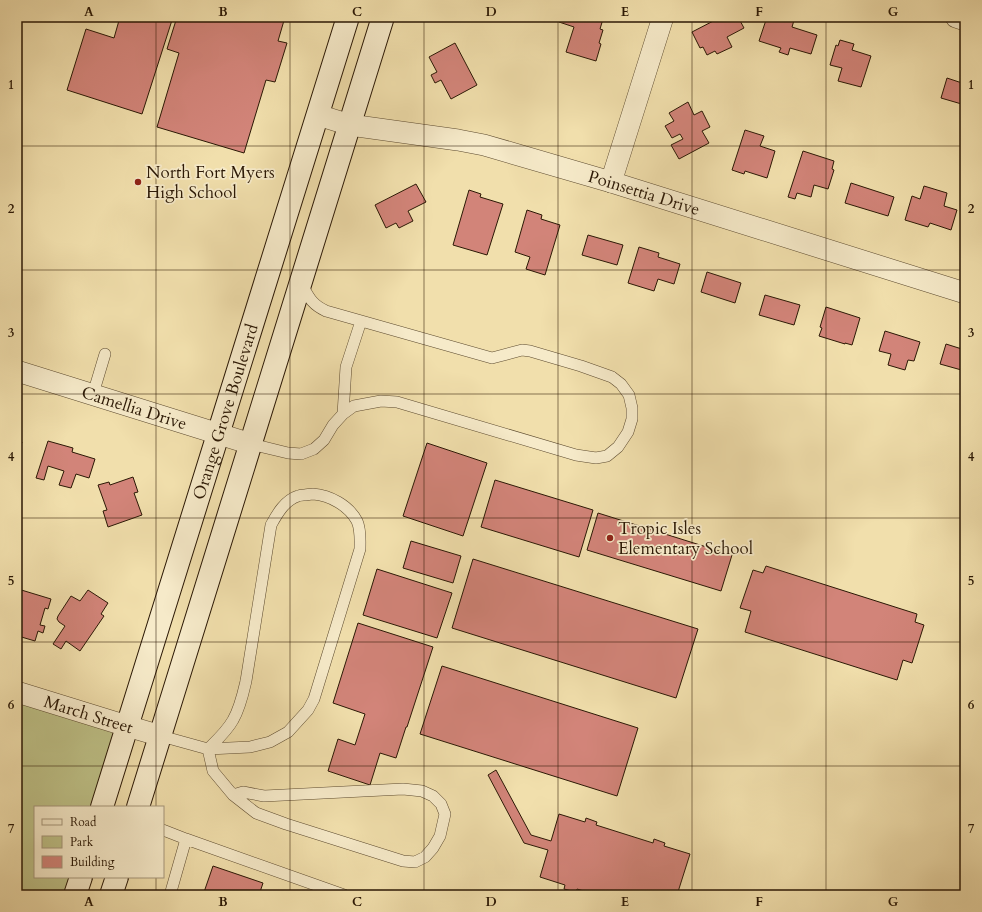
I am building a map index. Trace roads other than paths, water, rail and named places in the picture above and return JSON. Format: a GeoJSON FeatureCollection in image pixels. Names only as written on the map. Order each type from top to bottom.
{"type":"FeatureCollection","features":[{"type":"Feature","properties":{"kind":"street","name":"Orange Grove Boulevard"},"geometry":{"type":"LineString","coordinates":[[102,806],[348,17]]}},
{"type":"Feature","properties":{"kind":"street","name":"Orange Grove Boulevard"},"geometry":{"type":"LineString","coordinates":[[138,806],[383,17]]}},
{"type":"Feature","properties":{"kind":"street"},"geometry":{"type":"LineString","coordinates":[[611,182],[663,17]]}},
{"type":"Feature","properties":{"kind":"street"},"geometry":{"type":"LineString","coordinates":[[956,17],[965,20]]}},
{"type":"Feature","properties":{"kind":"street","name":"Poinsettia Drive"},"geometry":{"type":"LineString","coordinates":[[318,115],[350,125],[484,145],[611,182],[965,293]]}},
{"type":"Feature","properties":{"kind":"street","name":"Camellia Drive"},"geometry":{"type":"LineString","coordinates":[[17,371],[251,444]]}},
{"type":"Feature","properties":{"kind":"street","name":"March Street"},"geometry":{"type":"LineString","coordinates":[[17,692],[161,736]]}},
{"type":"Feature","properties":{"kind":"street"},"geometry":{"type":"LineString","coordinates":[[75,895],[81,878]]}},
{"type":"Feature","properties":{"kind":"street"},"geometry":{"type":"LineString","coordinates":[[111,895],[117,878]]}},
{"type":"Feature","properties":{"kind":"lane"},"geometry":{"type":"LineString","coordinates":[[251,444],[288,453],[300,454],[314,449],[324,440],[333,425],[343,414],[354,406],[381,401],[397,402],[576,455],[596,458],[608,456],[618,447],[628,432],[632,420],[632,408],[629,395],[621,384],[612,377],[530,351],[522,350],[492,358],[326,311],[317,307],[301,283]]}},
{"type":"Feature","properties":{"kind":"lane"},"geometry":{"type":"LineString","coordinates":[[343,414],[346,367],[362,321]]}},
{"type":"Feature","properties":{"kind":"lane"},"geometry":{"type":"LineString","coordinates":[[93,394],[104,354]]}},
{"type":"Feature","properties":{"kind":"lane"},"geometry":{"type":"LineString","coordinates":[[161,736],[208,749],[250,747],[270,742],[288,732],[308,710],[314,700],[360,549],[361,536],[357,522],[350,511],[339,503],[324,496],[313,494],[298,496],[286,503],[277,514],[271,525],[246,680],[240,704],[233,720],[208,749]]}},
{"type":"Feature","properties":{"kind":"lane"},"geometry":{"type":"LineString","coordinates":[[208,749],[213,771],[233,795],[256,813],[403,861],[415,862],[425,857],[433,848],[440,836],[445,814],[441,804],[433,796],[422,791],[403,789],[264,796],[243,792],[233,795]]}},
{"type":"Feature","properties":{"kind":"lane"},"geometry":{"type":"LineString","coordinates":[[164,830],[344,895]]}},
{"type":"Feature","properties":{"kind":"lane"},"geometry":{"type":"LineString","coordinates":[[170,895],[186,839]]}},
{"type":"Feature","properties":{"kind":"place","name":"North Fort Myers High School"},"geometry":{"type":"Point","coordinates":[138,182]}},
{"type":"Feature","properties":{"kind":"place","name":"Tropic Isles Elementary School"},"geometry":{"type":"Point","coordinates":[610,538]}}]}
